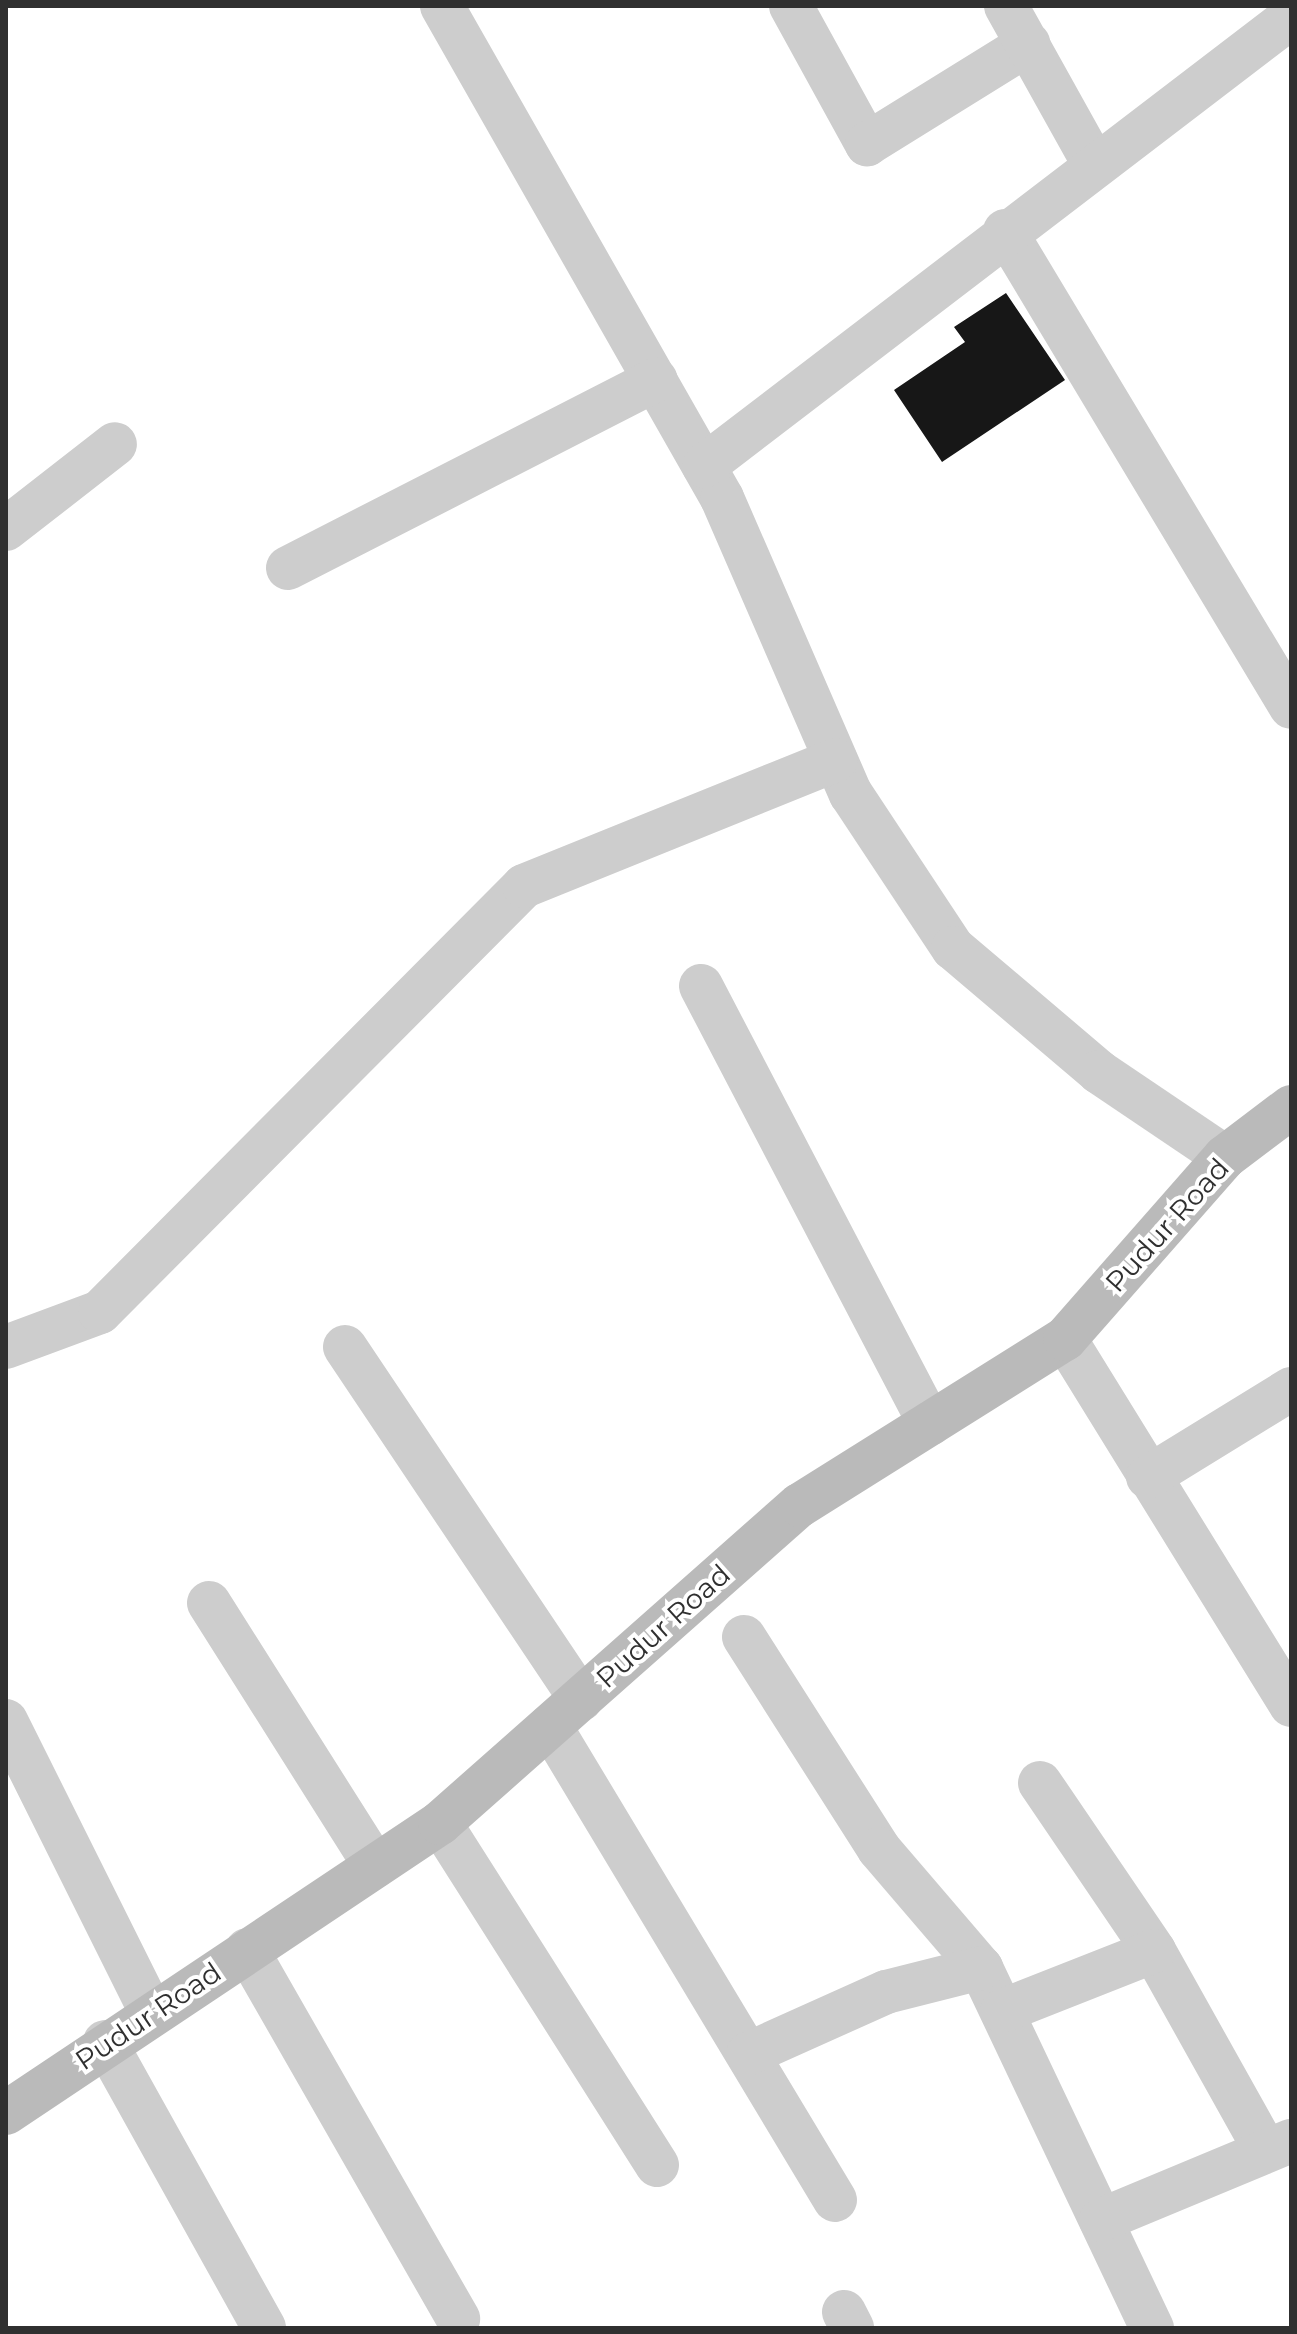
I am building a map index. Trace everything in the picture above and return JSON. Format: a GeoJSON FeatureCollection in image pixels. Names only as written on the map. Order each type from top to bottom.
{"type":"FeatureCollection","features":[{"type":"Feature","properties":{"kind":"street"},"geometry":{"type":"LineString","coordinates":[[442,6],[704,466],[851,794],[953,948],[1099,1072],[1225,1157]]}},
{"type":"Feature","properties":{"kind":"street"},"geometry":{"type":"LineString","coordinates":[[791,6],[867,144],[1028,44]]}},
{"type":"Feature","properties":{"kind":"street"},"geometry":{"type":"LineString","coordinates":[[1006,6],[1094,164]]}},
{"type":"Feature","properties":{"kind":"street"},"geometry":{"type":"LineString","coordinates":[[704,466],[1005,231],[1284,21]]}},
{"type":"Feature","properties":{"kind":"street"},"geometry":{"type":"LineString","coordinates":[[1005,231],[1291,707]]}},
{"type":"Feature","properties":{"kind":"street"},"geometry":{"type":"LineString","coordinates":[[288,568],[656,380]]}},
{"type":"Feature","properties":{"kind":"street"},"geometry":{"type":"LineString","coordinates":[[6,529],[115,444]]}},
{"type":"Feature","properties":{"kind":"street"},"geometry":{"type":"LineString","coordinates":[[6,1347],[100,1312],[524,886],[836,760]]}},
{"type":"Feature","properties":{"kind":"street"},"geometry":{"type":"LineString","coordinates":[[701,986],[930,1424]]}},
{"type":"Feature","properties":{"kind":"street","name":"Pudur Road"},"geometry":{"type":"LineString","coordinates":[[6,2113],[105,2042],[440,1823],[800,1505],[1065,1339],[1225,1157],[1291,1107]]}},
{"type":"Feature","properties":{"kind":"street"},"geometry":{"type":"LineString","coordinates":[[1065,1339],[1291,1705]]}},
{"type":"Feature","properties":{"kind":"street"},"geometry":{"type":"LineString","coordinates":[[345,1347],[566,1712],[748,2054],[835,2200]]}},
{"type":"Feature","properties":{"kind":"street"},"geometry":{"type":"LineString","coordinates":[[1148,1477],[1291,1389]]}},
{"type":"Feature","properties":{"kind":"street"},"geometry":{"type":"LineString","coordinates":[[209,1603],[375,1866]]}},
{"type":"Feature","properties":{"kind":"street"},"geometry":{"type":"LineString","coordinates":[[744,1637],[879,1849],[981,1968],[1152,2328]]}},
{"type":"Feature","properties":{"kind":"street"},"geometry":{"type":"LineString","coordinates":[[6,1721],[151,2012]]}},
{"type":"Feature","properties":{"kind":"street"},"geometry":{"type":"LineString","coordinates":[[1040,1783],[1154,1951],[1279,2146],[1101,2220]]}},
{"type":"Feature","properties":{"kind":"street"},"geometry":{"type":"LineString","coordinates":[[440,1823],[657,2165]]}},
{"type":"Feature","properties":{"kind":"street"},"geometry":{"type":"LineString","coordinates":[[247,1950],[458,2319]]}},
{"type":"Feature","properties":{"kind":"street"},"geometry":{"type":"LineString","coordinates":[[1002,2011],[1154,1951]]}},
{"type":"Feature","properties":{"kind":"street"},"geometry":{"type":"LineString","coordinates":[[748,2054],[886,1992],[981,1968]]}},
{"type":"Feature","properties":{"kind":"street"},"geometry":{"type":"LineString","coordinates":[[105,2042],[264,2328]]}},
{"type":"Feature","properties":{"kind":"building"},"geometry":{"type":"Polygon","coordinates":[[[1006,293],[1065,380],[942,462],[894,390],[965,342],[954,327],[1006,293]]]}}]}
